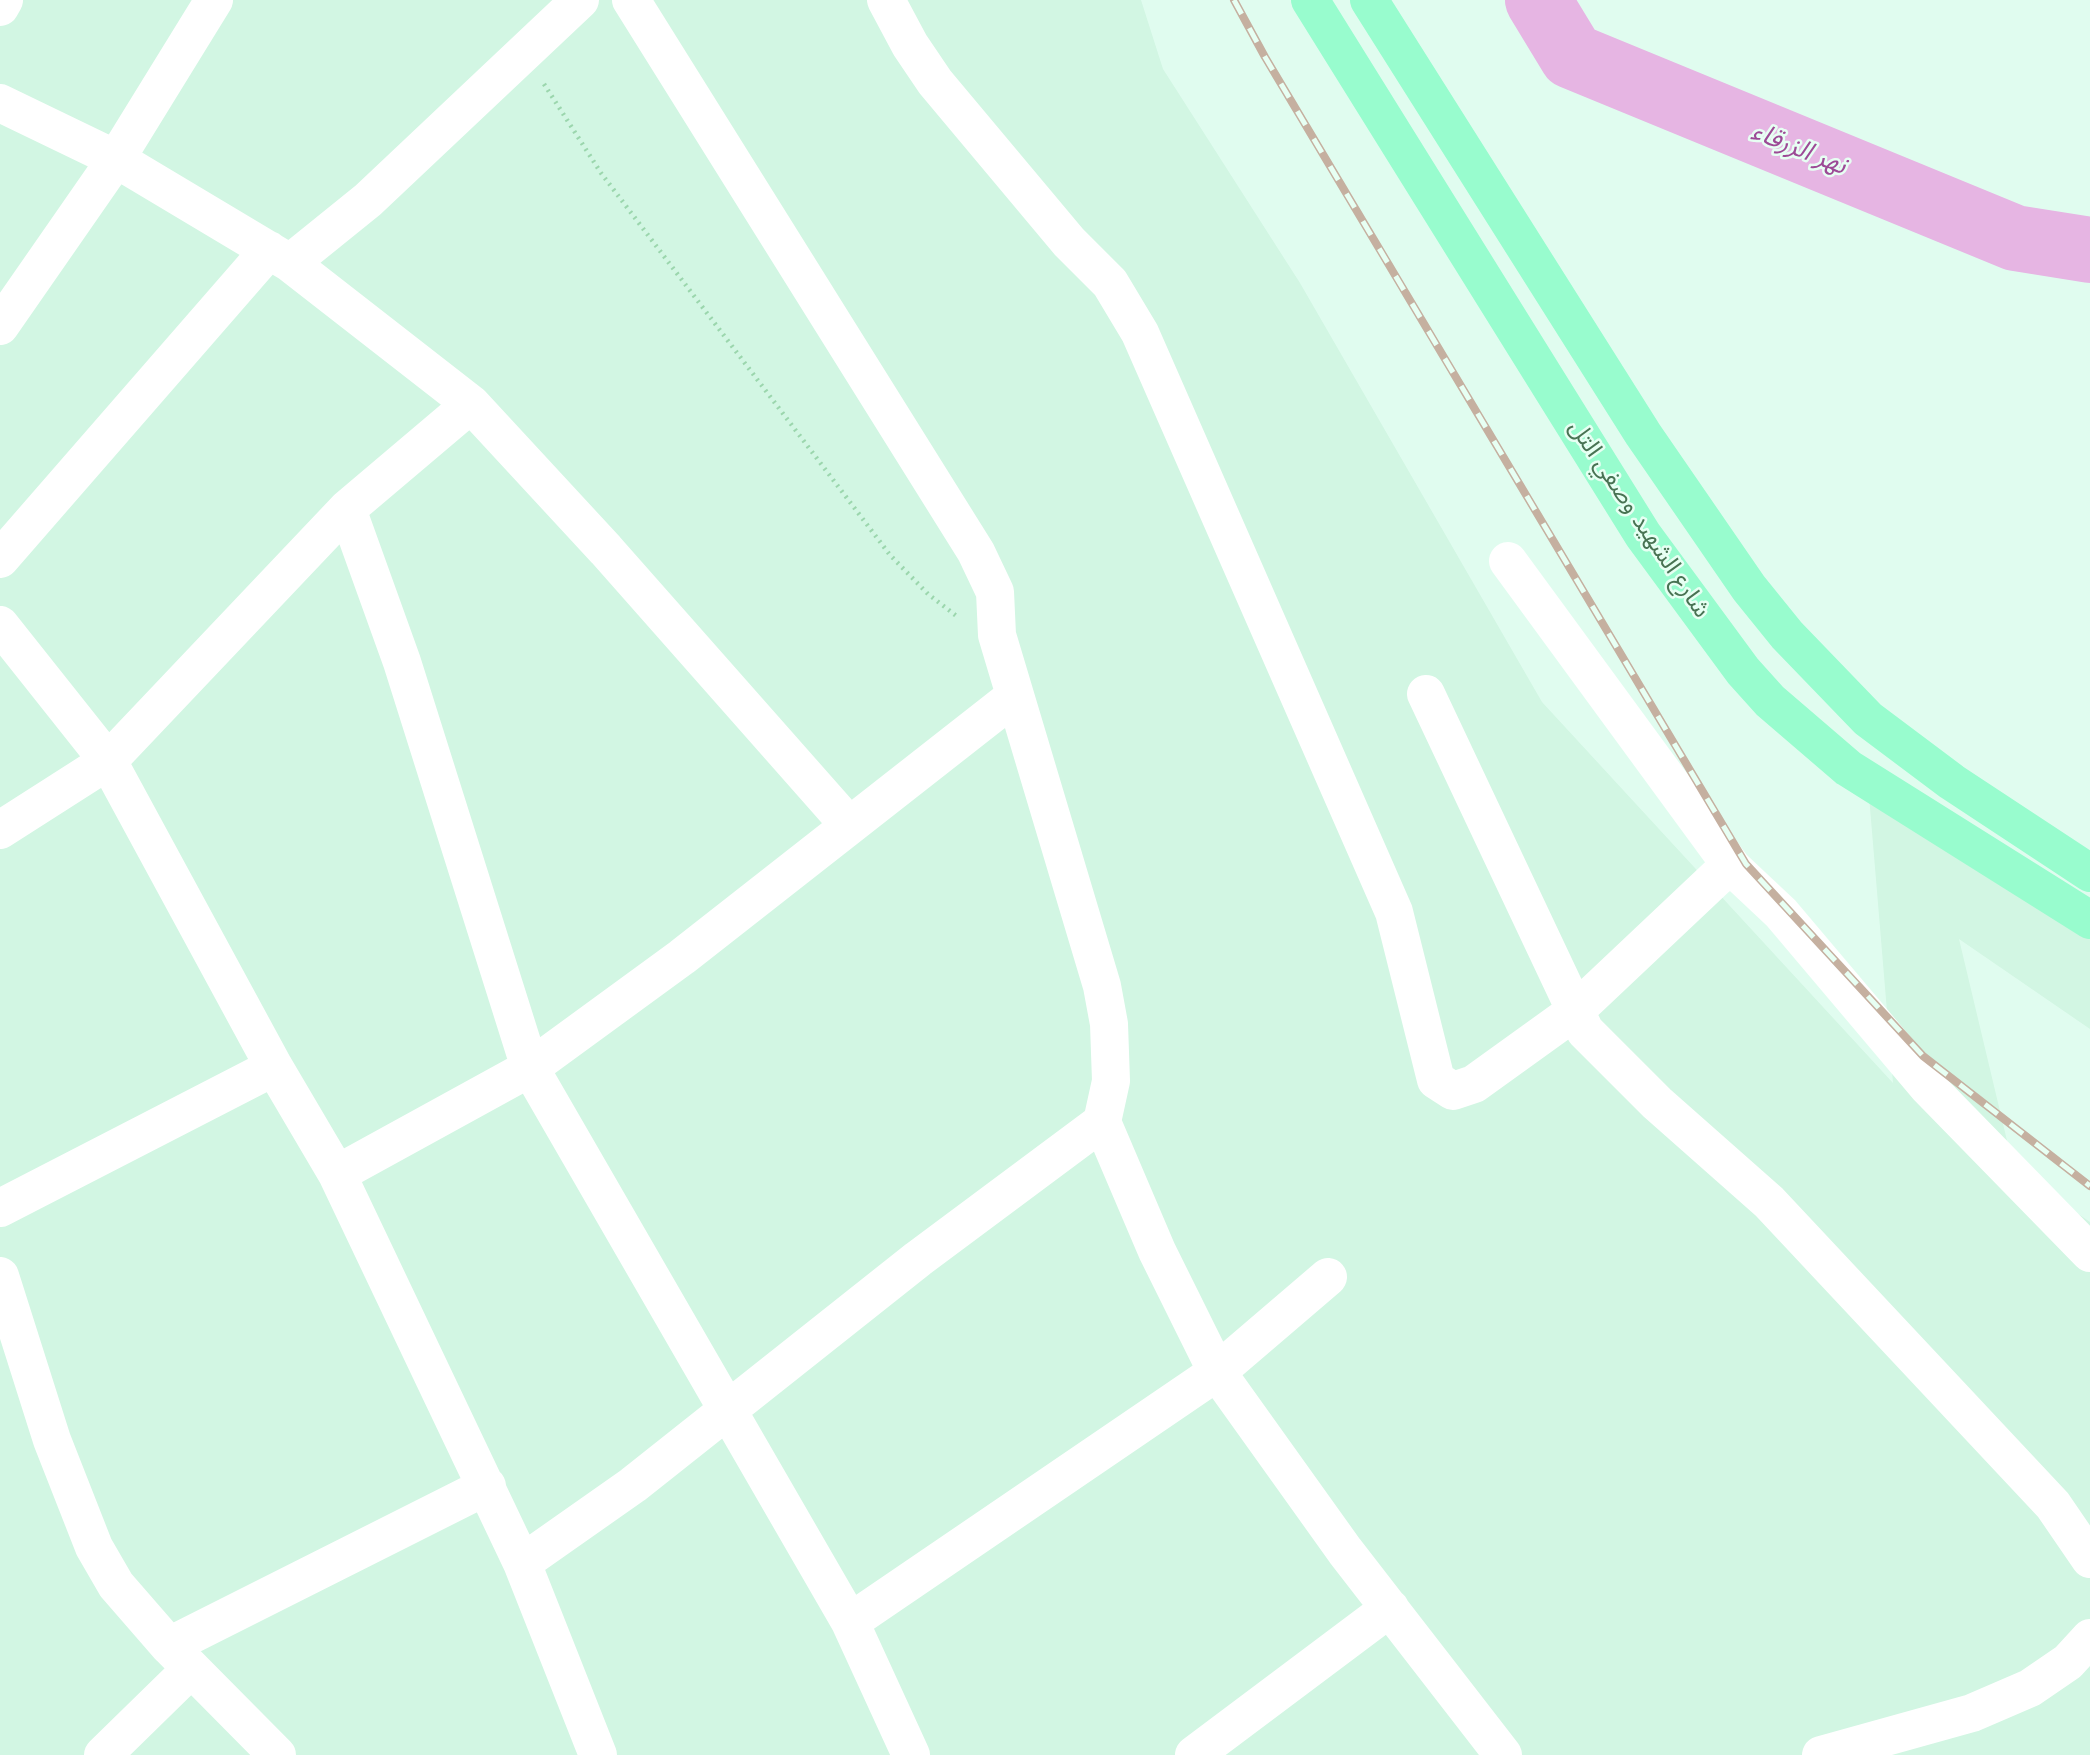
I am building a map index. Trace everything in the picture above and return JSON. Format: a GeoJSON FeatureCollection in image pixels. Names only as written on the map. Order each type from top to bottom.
{"type":"FeatureCollection","features":[{"type":"Feature","properties":{"kind":"main road","name":"شارع الشهيد وصفي التل"},"geometry":{"type":"LineString","coordinates":[[1310,0],[1643,535],[1743,671],[1770,701],[1848,768],[2090,920]]}},
{"type":"Feature","properties":{"kind":"main road","name":"شارع الشهيد وصفي التل"},"geometry":{"type":"LineString","coordinates":[[1369,0],[1643,434],[1749,588],[1787,635],[1868,719],[1952,782],[2090,873]]}},
{"type":"Feature","properties":{"kind":"main road"},"geometry":{"type":"LineString","coordinates":[[1743,671],[1787,635]]}},
{"type":"Feature","properties":{"kind":"street"},"geometry":{"type":"LineString","coordinates":[[0,7],[4,0]]}},
{"type":"Feature","properties":{"kind":"street"},"geometry":{"type":"LineString","coordinates":[[0,326],[116,159],[214,0]]}},
{"type":"Feature","properties":{"kind":"street"},"geometry":{"type":"LineString","coordinates":[[0,559],[279,257],[368,200],[580,0]]}},
{"type":"Feature","properties":{"kind":"street"},"geometry":{"type":"LineString","coordinates":[[631,0],[976,552],[995,592],[998,635],[1102,986],[1109,1024],[1111,1081],[1102,1122],[1157,1251],[1217,1372],[1345,1551],[1503,1755]]}},
{"type":"Feature","properties":{"kind":"street"},"geometry":{"type":"LineString","coordinates":[[886,0],[910,45],[935,82],[1069,242],[1110,283],[1140,333],[1394,912],[1436,1080],[1453,1091],[1463,1090],[1574,1012],[1717,877],[1732,867]]}},
{"type":"Feature","properties":{"kind":"street"},"geometry":{"type":"LineString","coordinates":[[0,103],[116,159],[279,257],[471,404],[606,550],[848,824]]}},
{"type":"Feature","properties":{"kind":"street"},"geometry":{"type":"LineString","coordinates":[[0,830],[108,761],[347,509],[471,404]]}},
{"type":"Feature","properties":{"kind":"street"},"geometry":{"type":"LineString","coordinates":[[347,509],[402,662],[530,1068],[850,1622],[911,1755]]}},
{"type":"Feature","properties":{"kind":"street"},"geometry":{"type":"LineString","coordinates":[[1508,561],[1732,867],[1781,913],[1928,1087],[2090,1253]]}},
{"type":"Feature","properties":{"kind":"street"},"geometry":{"type":"LineString","coordinates":[[0,625],[108,761],[274,1067],[337,1174],[522,1563],[598,1755]]}},
{"type":"Feature","properties":{"kind":"street"},"geometry":{"type":"LineString","coordinates":[[1426,694],[1574,1012],[1604,1052],[1769,1202],[2053,1505],[2090,1559]]}},
{"type":"Feature","properties":{"kind":"street"},"geometry":{"type":"LineString","coordinates":[[337,1174],[530,1068],[682,957],[848,824],[1015,696]]}},
{"type":"Feature","properties":{"kind":"street"},"geometry":{"type":"LineString","coordinates":[[0,1208],[274,1067]]}},
{"type":"Feature","properties":{"kind":"street"},"geometry":{"type":"LineString","coordinates":[[522,1563],[633,1485],[918,1259],[1102,1122]]}},
{"type":"Feature","properties":{"kind":"street"},"geometry":{"type":"LineString","coordinates":[[0,1276],[76,1510],[116,1585],[180,1657],[277,1755]]}},
{"type":"Feature","properties":{"kind":"street"},"geometry":{"type":"LineString","coordinates":[[850,1622],[1217,1372],[1328,1277]]}},
{"type":"Feature","properties":{"kind":"street"},"geometry":{"type":"LineString","coordinates":[[103,1755],[180,1657],[487,1486]]}},
{"type":"Feature","properties":{"kind":"street"},"geometry":{"type":"LineString","coordinates":[[1194,1755],[1390,1608]]}},
{"type":"Feature","properties":{"kind":"street"},"geometry":{"type":"LineString","coordinates":[[1821,1755],[1972,1713],[2030,1688],[2068,1662],[2090,1638]]}},
{"type":"Feature","properties":{"kind":"path"},"geometry":{"type":"LineString","coordinates":[[523,52],[601,173],[890,555],[928,594],[953,614],[998,635]]}},
{"type":"Feature","properties":{"kind":"shaded area"},"geometry":{"type":"Polygon","coordinates":[[[0,0],[1141,0],[1163,69],[1300,283],[1542,702],[1893,1083],[1867,772],[2090,916],[2090,1029],[1959,939],[2014,1170],[2090,1222],[2090,1755],[0,1755],[0,0]]]}},
{"type":"Feature","properties":{"kind":"waterway","name":"نهر الزرقاء"},"geometry":{"type":"LineString","coordinates":[[1538,0],[1572,56],[2015,238],[2090,250]]}},
{"type":"Feature","properties":{"kind":"railway"},"geometry":{"type":"LineString","coordinates":[[1234,0],[1265,57],[1746,864],[1923,1056],[2090,1186]]}}]}
